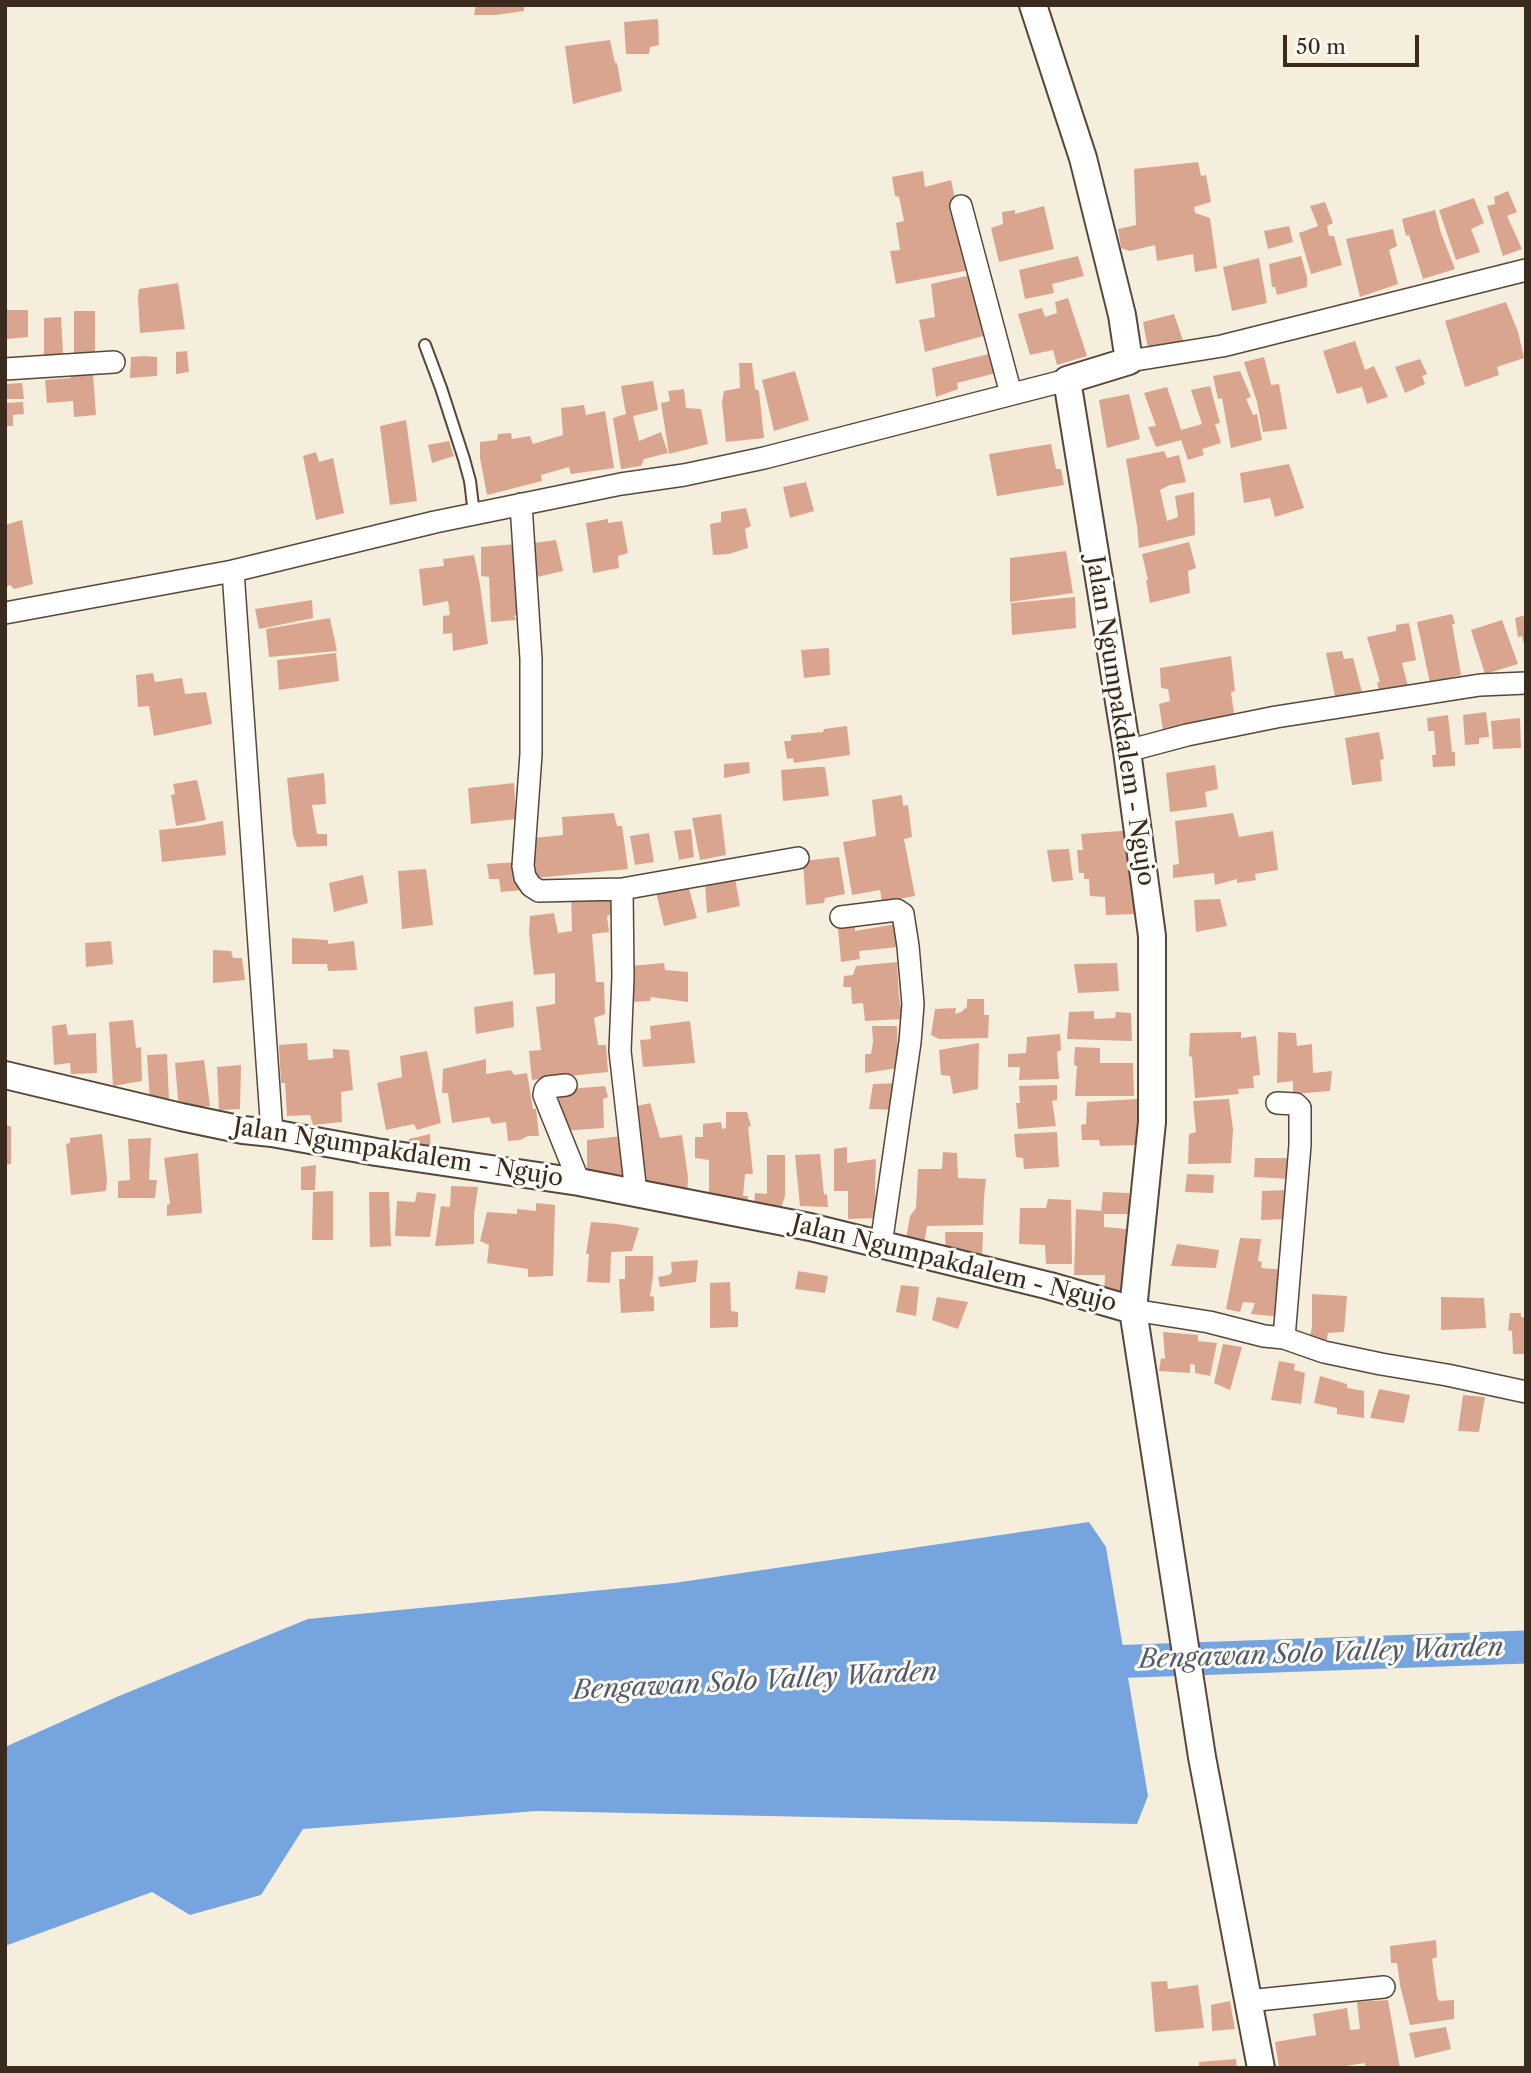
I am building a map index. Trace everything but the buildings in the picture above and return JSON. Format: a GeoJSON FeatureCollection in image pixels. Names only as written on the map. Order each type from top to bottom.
{"type":"FeatureCollection","features":[{"type":"Feature","properties":{"kind":"street"},"geometry":{"type":"LineString","coordinates":[[1032,5],[1083,158],[1122,315],[1129,361]]}},
{"type":"Feature","properties":{"kind":"street"},"geometry":{"type":"LineString","coordinates":[[961,206],[1011,394]]}},
{"type":"Feature","properties":{"kind":"street"},"geometry":{"type":"LineString","coordinates":[[5,613],[233,571],[474,514],[764,458],[1067,380],[1129,361],[1222,346],[1526,270]]}},
{"type":"Feature","properties":{"kind":"street"},"geometry":{"type":"LineString","coordinates":[[5,369],[114,362]]}},
{"type":"Feature","properties":{"kind":"street","name":"Jalan Ngumpakdalem - Ngujo"},"geometry":{"type":"LineString","coordinates":[[5,1075],[243,1130],[579,1182],[810,1227],[1050,1286],[1133,1310],[1152,1122],[1152,936],[1127,751],[1067,380]]}},
{"type":"Feature","properties":{"kind":"street"},"geometry":{"type":"LineString","coordinates":[[521,504],[531,659],[531,754],[523,866],[525,877],[531,886],[539,891],[622,889],[798,858]]}},
{"type":"Feature","properties":{"kind":"street"},"geometry":{"type":"LineString","coordinates":[[233,571],[272,1133]]}},
{"type":"Feature","properties":{"kind":"street"},"geometry":{"type":"LineString","coordinates":[[1127,751],[1187,734],[1276,718],[1480,685],[1526,683]]}},
{"type":"Feature","properties":{"kind":"street"},"geometry":{"type":"LineString","coordinates":[[622,889],[620,1051],[636,1193]]}},
{"type":"Feature","properties":{"kind":"street"},"geometry":{"type":"LineString","coordinates":[[841,917],[897,910],[903,914],[908,946],[912,1004],[910,1042],[881,1245]]}},
{"type":"Feature","properties":{"kind":"street"},"geometry":{"type":"LineString","coordinates":[[566,1085],[548,1087],[544,1095],[579,1182]]}},
{"type":"Feature","properties":{"kind":"street"},"geometry":{"type":"LineString","coordinates":[[1277,1103],[1296,1104],[1300,1108],[1300,1145],[1284,1338]]}},
{"type":"Feature","properties":{"kind":"street"},"geometry":{"type":"LineString","coordinates":[[1261,2068],[1202,1757],[1133,1310],[1209,1322],[1264,1336],[1284,1338],[1381,1364],[1526,1392]]}},
{"type":"Feature","properties":{"kind":"street"},"geometry":{"type":"LineString","coordinates":[[1248,2001],[1384,1987]]}},
{"type":"Feature","properties":{"kind":"lane"},"geometry":{"type":"LineString","coordinates":[[425,345],[464,459],[474,514]]}},
{"type":"Feature","properties":{"kind":"water"},"geometry":{"type":"Polygon","coordinates":[[[1089,1522],[1106,1547],[1148,1796],[1137,1824],[537,1811],[303,1829],[261,1895],[190,1915],[152,1892],[5,1946],[5,1747],[119,1696],[308,1619],[674,1583],[1089,1522]]]}},
{"type":"Feature","properties":{"kind":"waterway","name":"Bengawan Solo Valley Warden"},"geometry":{"type":"LineString","coordinates":[[1080,1663],[1526,1647]]}}]}
